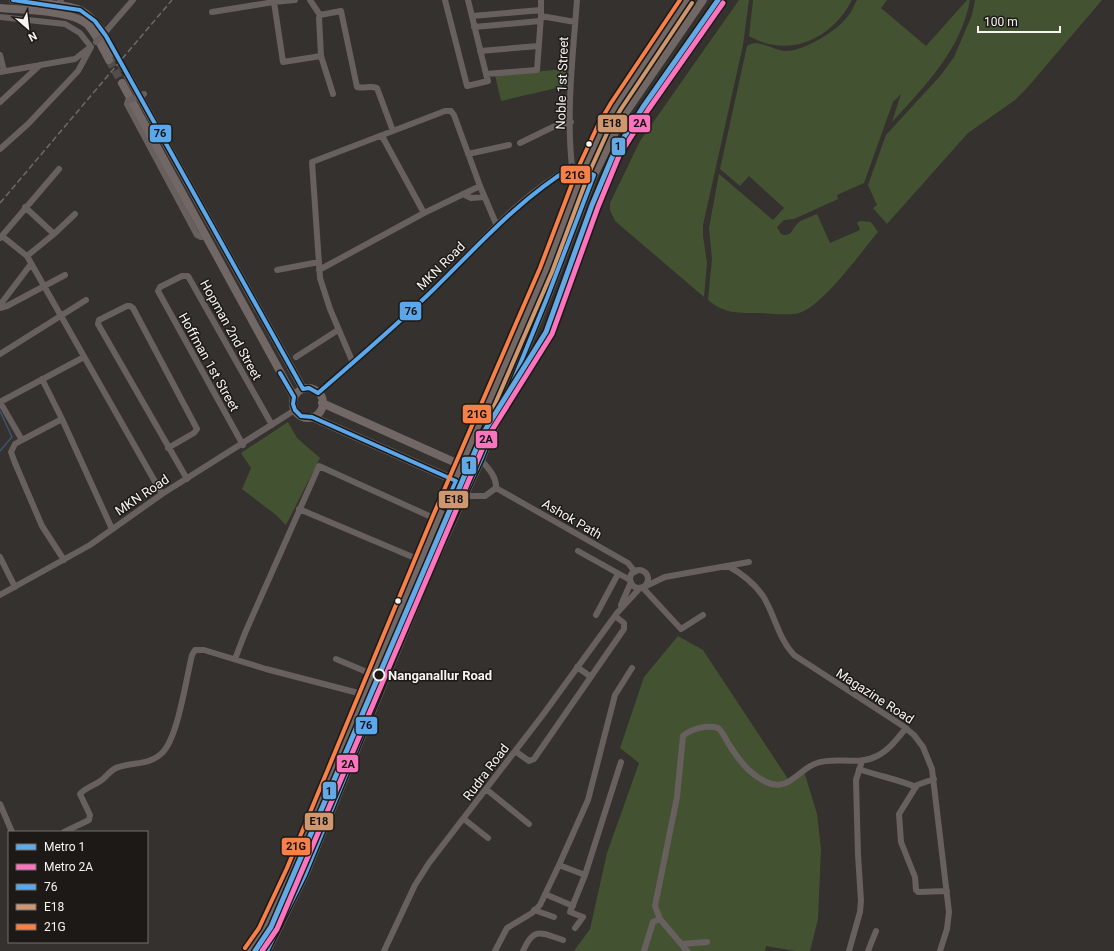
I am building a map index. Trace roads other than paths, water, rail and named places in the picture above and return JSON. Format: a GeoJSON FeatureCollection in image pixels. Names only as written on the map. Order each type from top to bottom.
{"type":"FeatureCollection","features":[{"type":"Feature","properties":{"kind":"main road"},"geometry":{"type":"LineString","coordinates":[[13,0],[80,10],[95,21],[106,36],[114,53]]}},
{"type":"Feature","properties":{"kind":"main road"},"geometry":{"type":"LineString","coordinates":[[250,951],[264,931],[283,891],[438,520],[463,466],[546,270],[582,171],[612,114],[687,0]]}},
{"type":"Feature","properties":{"kind":"main road"},"geometry":{"type":"LineString","coordinates":[[267,951],[295,896],[430,570],[466,496],[547,298],[594,175],[622,118],[703,0]]}},
{"type":"Feature","properties":{"kind":"main road"},"geometry":{"type":"LineString","coordinates":[[0,8],[50,13],[75,18],[87,24],[98,39],[109,60]]}},
{"type":"Feature","properties":{"kind":"main road"},"geometry":{"type":"LineString","coordinates":[[128,76],[304,389]]}},
{"type":"Feature","properties":{"kind":"main road"},"geometry":{"type":"LineString","coordinates":[[122,82],[294,397],[293,404],[295,410],[301,416],[312,417],[456,481]]}},
{"type":"Feature","properties":{"kind":"main road"},"geometry":{"type":"LineString","coordinates":[[612,114],[622,118]]}},
{"type":"Feature","properties":{"kind":"main road"},"geometry":{"type":"LineString","coordinates":[[582,171],[594,175]]}},
{"type":"Feature","properties":{"kind":"main road"},"geometry":{"type":"LineString","coordinates":[[208,238],[218,234]]}},
{"type":"Feature","properties":{"kind":"main road"},"geometry":{"type":"LineString","coordinates":[[294,397],[304,389],[309,388],[318,393],[322,402],[463,466]]}},
{"type":"Feature","properties":{"kind":"main road"},"geometry":{"type":"LineString","coordinates":[[312,417],[318,414],[322,402]]}},
{"type":"Feature","properties":{"kind":"main road"},"geometry":{"type":"LineString","coordinates":[[283,891],[295,896]]}},
{"type":"Feature","properties":{"kind":"street"},"geometry":{"type":"LineString","coordinates":[[212,12],[295,0]]}},
{"type":"Feature","properties":{"kind":"street"},"geometry":{"type":"LineString","coordinates":[[310,0],[320,14]]}},
{"type":"Feature","properties":{"kind":"street"},"geometry":{"type":"LineString","coordinates":[[445,0],[467,86],[488,81],[468,0]]}},
{"type":"Feature","properties":{"kind":"street"},"geometry":{"type":"LineString","coordinates":[[486,74],[537,70],[542,0]]}},
{"type":"Feature","properties":{"kind":"street","name":"Noble 1st Street"},"geometry":{"type":"LineString","coordinates":[[572,167],[571,122],[577,0]]}},
{"type":"Feature","properties":{"kind":"street"},"geometry":{"type":"LineString","coordinates":[[0,55],[2,72],[75,59],[94,44],[129,2]]}},
{"type":"Feature","properties":{"kind":"street"},"geometry":{"type":"LineString","coordinates":[[274,2],[282,62],[321,56]]}},
{"type":"Feature","properties":{"kind":"street"},"geometry":{"type":"LineString","coordinates":[[320,14],[341,11],[358,87],[362,88],[371,86],[377,88],[392,131]]}},
{"type":"Feature","properties":{"kind":"street"},"geometry":{"type":"LineString","coordinates":[[320,14],[318,18],[321,56],[333,94]]}},
{"type":"Feature","properties":{"kind":"street"},"geometry":{"type":"LineString","coordinates":[[472,16],[540,16],[576,22]]}},
{"type":"Feature","properties":{"kind":"street"},"geometry":{"type":"LineString","coordinates":[[474,27],[540,16]]}},
{"type":"Feature","properties":{"kind":"street"},"geometry":{"type":"LineString","coordinates":[[0,17],[65,24],[94,44]]}},
{"type":"Feature","properties":{"kind":"street"},"geometry":{"type":"LineString","coordinates":[[0,149],[28,124],[78,71],[94,44]]}},
{"type":"Feature","properties":{"kind":"street"},"geometry":{"type":"LineString","coordinates":[[480,51],[538,46]]}},
{"type":"Feature","properties":{"kind":"street"},"geometry":{"type":"LineString","coordinates":[[0,102],[40,65]]}},
{"type":"Feature","properties":{"kind":"street"},"geometry":{"type":"LineString","coordinates":[[144,93],[128,101],[127,104],[197,235],[208,238]]}},
{"type":"Feature","properties":{"kind":"street"},"geometry":{"type":"LineString","coordinates":[[353,363],[338,330],[322,286],[319,270],[312,162],[445,111],[451,111],[454,115],[484,197],[497,226]]}},
{"type":"Feature","properties":{"kind":"street"},"geometry":{"type":"LineString","coordinates":[[520,143],[555,126],[571,122]]}},
{"type":"Feature","properties":{"kind":"street"},"geometry":{"type":"LineString","coordinates":[[382,136],[424,213]]}},
{"type":"Feature","properties":{"kind":"street"},"geometry":{"type":"LineString","coordinates":[[468,154],[509,145]]}},
{"type":"Feature","properties":{"kind":"street"},"geometry":{"type":"LineString","coordinates":[[572,167],[582,171]]}},
{"type":"Feature","properties":{"kind":"street","name":"MKN Road"},"geometry":{"type":"LineString","coordinates":[[318,393],[433,290],[497,226],[540,187],[572,167]]}},
{"type":"Feature","properties":{"kind":"street"},"geometry":{"type":"LineString","coordinates":[[59,169],[25,207],[1,238],[27,256],[162,494]]}},
{"type":"Feature","properties":{"kind":"street"},"geometry":{"type":"LineString","coordinates":[[319,270],[424,213],[480,186]]}},
{"type":"Feature","properties":{"kind":"street"},"geometry":{"type":"LineString","coordinates":[[463,194],[471,198],[484,197]]}},
{"type":"Feature","properties":{"kind":"street"},"geometry":{"type":"LineString","coordinates":[[25,207],[54,234]]}},
{"type":"Feature","properties":{"kind":"street"},"geometry":{"type":"LineString","coordinates":[[27,256],[54,234],[75,214]]}},
{"type":"Feature","properties":{"kind":"street"},"geometry":{"type":"LineString","coordinates":[[277,270],[319,262]]}},
{"type":"Feature","properties":{"kind":"street"},"geometry":{"type":"LineString","coordinates":[[0,305],[31,264]]}},
{"type":"Feature","properties":{"kind":"street"},"geometry":{"type":"LineString","coordinates":[[0,308],[7,306],[65,275]]}},
{"type":"Feature","properties":{"kind":"street","name":"Hopman 2nd Street"},"geometry":{"type":"LineString","coordinates":[[158,290],[182,276],[188,276],[272,425]]}},
{"type":"Feature","properties":{"kind":"street","name":"Hoffman 1st Street"},"geometry":{"type":"LineString","coordinates":[[158,290],[243,445]]}},
{"type":"Feature","properties":{"kind":"street"},"geometry":{"type":"LineString","coordinates":[[0,354],[60,314],[86,300]]}},
{"type":"Feature","properties":{"kind":"street"},"geometry":{"type":"LineString","coordinates":[[168,448],[194,433],[197,429],[133,308],[127,306],[99,320],[98,324],[168,448],[186,479]]}},
{"type":"Feature","properties":{"kind":"street"},"geometry":{"type":"LineString","coordinates":[[296,357],[338,330]]}},
{"type":"Feature","properties":{"kind":"street"},"geometry":{"type":"LineString","coordinates":[[22,440],[0,402],[84,357]]}},
{"type":"Feature","properties":{"kind":"street"},"geometry":{"type":"LineString","coordinates":[[42,380],[62,419],[112,529]]}},
{"type":"Feature","properties":{"kind":"street","name":"MKN Road"},"geometry":{"type":"LineString","coordinates":[[0,595],[64,560],[162,494],[243,445],[295,410]]}},
{"type":"Feature","properties":{"kind":"street"},"geometry":{"type":"LineString","coordinates":[[62,419],[22,440],[16,444],[11,452],[42,526],[64,560]]}},
{"type":"Feature","properties":{"kind":"street"},"geometry":{"type":"LineString","coordinates":[[466,496],[485,496],[496,488],[493,475],[481,460]]}},
{"type":"Feature","properties":{"kind":"street"},"geometry":{"type":"LineString","coordinates":[[235,659],[245,633],[299,509],[312,485],[319,466],[438,520]]}},
{"type":"Feature","properties":{"kind":"street","name":"Ashok Path"},"geometry":{"type":"LineString","coordinates":[[496,488],[629,564],[635,572]]}},
{"type":"Feature","properties":{"kind":"street"},"geometry":{"type":"LineString","coordinates":[[299,509],[422,561]]}},
{"type":"Feature","properties":{"kind":"street"},"geometry":{"type":"LineString","coordinates":[[578,551],[630,581],[633,586],[643,587],[665,577]]}},
{"type":"Feature","properties":{"kind":"street"},"geometry":{"type":"LineString","coordinates":[[0,557],[15,587]]}},
{"type":"Feature","properties":{"kind":"street"},"geometry":{"type":"LineString","coordinates":[[630,581],[632,574],[635,572],[642,571],[654,577],[665,577],[749,562]]}},
{"type":"Feature","properties":{"kind":"street","name":"Magazine Road"},"geometry":{"type":"LineString","coordinates":[[728,566],[745,577],[762,595],[782,639],[797,658],[906,728],[918,739],[925,751],[934,778],[949,919],[940,951]]}},
{"type":"Feature","properties":{"kind":"street"},"geometry":{"type":"LineString","coordinates":[[596,615],[618,574]]}},
{"type":"Feature","properties":{"kind":"street"},"geometry":{"type":"LineString","coordinates":[[643,587],[649,580],[647,574]]}},
{"type":"Feature","properties":{"kind":"street","name":"Rudra Road"},"geometry":{"type":"LineString","coordinates":[[616,614],[630,581]]}},
{"type":"Feature","properties":{"kind":"street"},"geometry":{"type":"LineString","coordinates":[[643,587],[681,629],[703,615]]}},
{"type":"Feature","properties":{"kind":"street","name":"Rudra Road"},"geometry":{"type":"LineString","coordinates":[[384,951],[422,874],[616,614],[643,587]]}},
{"type":"Feature","properties":{"kind":"street"},"geometry":{"type":"LineString","coordinates":[[515,751],[529,761],[534,759],[624,629],[624,623],[616,614]]}},
{"type":"Feature","properties":{"kind":"street"},"geometry":{"type":"LineString","coordinates":[[66,831],[89,820],[90,815],[80,794],[84,790],[104,779],[110,770],[152,761],[164,752],[172,740],[192,655],[195,650],[204,650],[366,695]]}},
{"type":"Feature","properties":{"kind":"street"},"geometry":{"type":"LineString","coordinates":[[336,659],[374,675]]}},
{"type":"Feature","properties":{"kind":"street"},"geometry":{"type":"LineString","coordinates":[[577,667],[591,677]]}},
{"type":"Feature","properties":{"kind":"street"},"geometry":{"type":"LineString","coordinates":[[495,951],[507,928],[540,905],[560,865],[588,800],[615,695],[632,668]]}},
{"type":"Feature","properties":{"kind":"street"},"geometry":{"type":"LineString","coordinates":[[688,951],[660,920],[655,906],[677,797],[681,739],[684,734],[698,729],[712,727],[718,728],[746,769],[768,783],[778,785],[789,782],[807,767],[818,762],[836,759],[862,761],[879,755],[906,728]]}},
{"type":"Feature","properties":{"kind":"street"},"geometry":{"type":"LineString","coordinates":[[849,951],[860,912],[861,901],[856,780],[862,761]]}},
{"type":"Feature","properties":{"kind":"street"},"geometry":{"type":"LineString","coordinates":[[575,928],[583,917],[570,912],[585,875],[621,762]]}},
{"type":"Feature","properties":{"kind":"street"},"geometry":{"type":"LineString","coordinates":[[859,769],[885,778],[897,779],[916,787]]}},
{"type":"Feature","properties":{"kind":"street"},"geometry":{"type":"LineString","coordinates":[[934,778],[916,787],[898,814],[901,842],[915,876],[916,890],[918,892],[946,891]]}},
{"type":"Feature","properties":{"kind":"street"},"geometry":{"type":"LineString","coordinates":[[486,789],[529,824]]}},
{"type":"Feature","properties":{"kind":"street"},"geometry":{"type":"LineString","coordinates":[[0,804],[12,831]]}},
{"type":"Feature","properties":{"kind":"street"},"geometry":{"type":"LineString","coordinates":[[464,819],[488,838]]}},
{"type":"Feature","properties":{"kind":"street"},"geometry":{"type":"LineString","coordinates":[[560,865],[585,875]]}},
{"type":"Feature","properties":{"kind":"street"},"geometry":{"type":"LineString","coordinates":[[545,894],[573,906]]}},
{"type":"Feature","properties":{"kind":"street"},"geometry":{"type":"LineString","coordinates":[[534,910],[554,917]]}},
{"type":"Feature","properties":{"kind":"street"},"geometry":{"type":"LineString","coordinates":[[644,951],[653,922],[660,920]]}},
{"type":"Feature","properties":{"kind":"street"},"geometry":{"type":"LineString","coordinates":[[868,951],[876,931]]}},
{"type":"Feature","properties":{"kind":"street"},"geometry":{"type":"LineString","coordinates":[[523,951],[529,937],[535,934],[544,934],[563,940]]}},
{"type":"Feature","properties":{"kind":"street"},"geometry":{"type":"LineString","coordinates":[[682,944],[707,942]]}},
{"type":"Feature","properties":{"kind":"waterway"},"geometry":{"type":"LineString","coordinates":[[0,411],[12,437],[0,451]]}},
{"type":"Feature","properties":{"kind":"tunnel"},"geometry":{"type":"LineString","coordinates":[[114,53],[128,76]]}},
{"type":"Feature","properties":{"kind":"tunnel"},"geometry":{"type":"LineString","coordinates":[[109,60],[122,83]]}},
{"type":"Feature","properties":{"kind":"railway"},"geometry":{"type":"LineString","coordinates":[[0,203],[172,0]]}},
{"type":"Feature","properties":{"kind":"metro line","name":"1"},"geometry":{"type":"LineString","coordinates":[[255,951],[271,927],[482,435],[546,332],[592,205],[614,153],[643,107],[718,0]]}},
{"type":"Feature","properties":{"kind":"metro line","name":"2A"},"geometry":{"type":"LineString","coordinates":[[262,951],[277,929],[487,438],[552,334],[598,207],[619,156],[648,110],[723,3]]}},
{"type":"Feature","properties":{"kind":"place","name":"Nanganallur Road"},"geometry":{"type":"Point","coordinates":[379,675]}}]}
